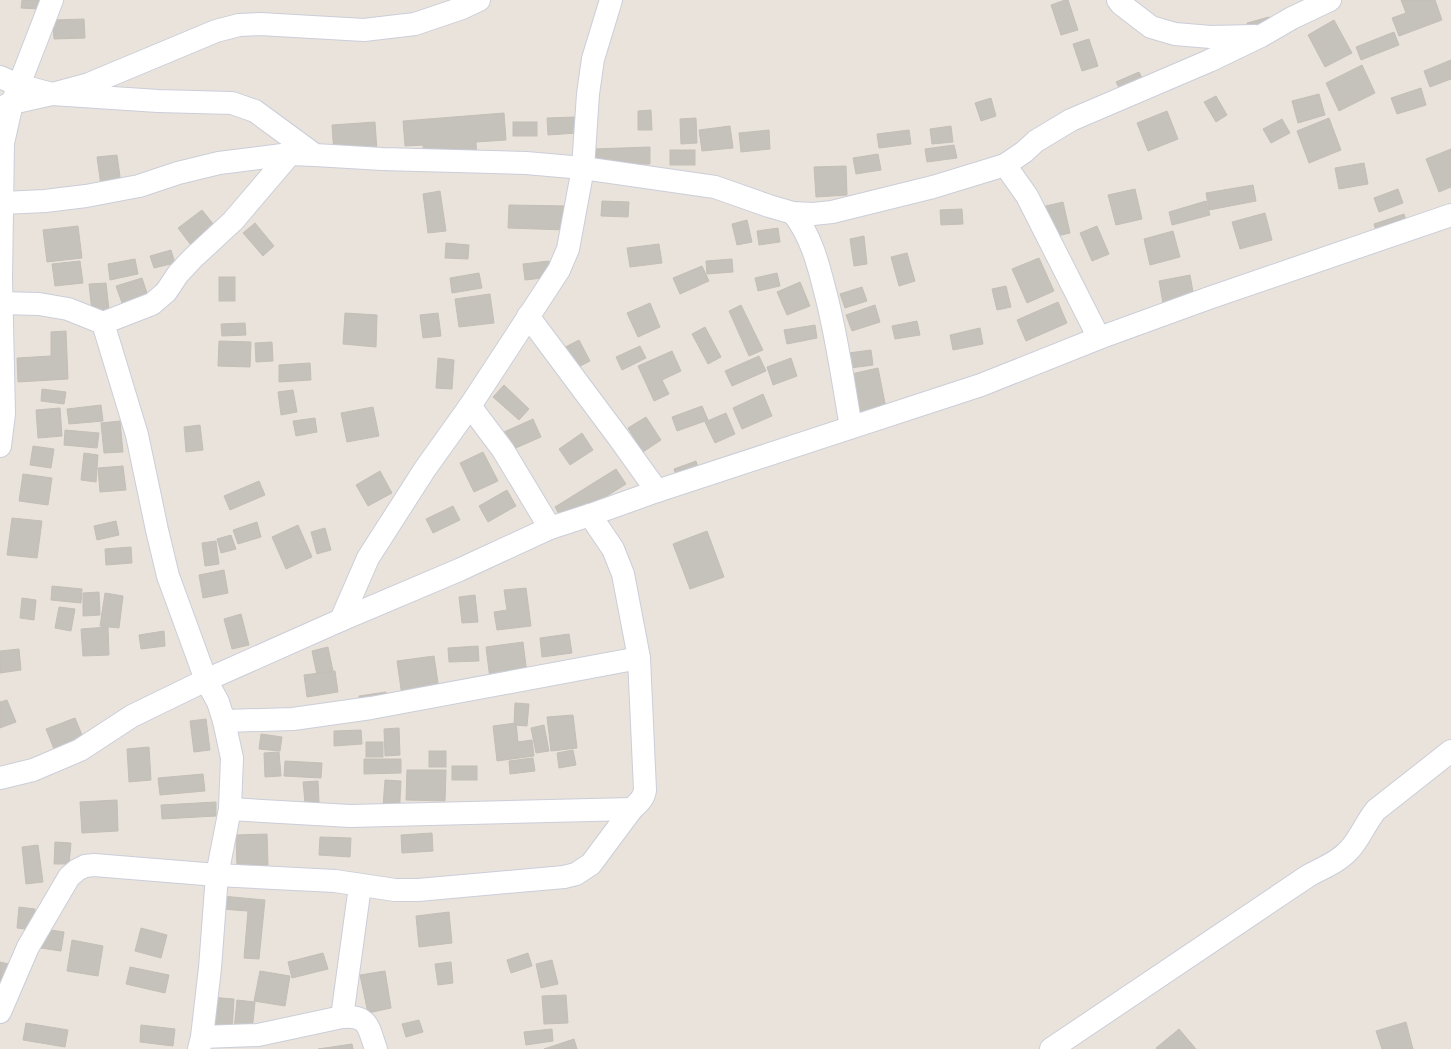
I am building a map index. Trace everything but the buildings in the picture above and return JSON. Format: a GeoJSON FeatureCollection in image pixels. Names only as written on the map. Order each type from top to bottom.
{"type":"FeatureCollection","features":[{"type":"Feature","properties":{"kind":"street"},"geometry":{"type":"LineString","coordinates":[[0,446],[4,414],[1,303],[3,143],[8,93],[52,0]]}},
{"type":"Feature","properties":{"kind":"street"},"geometry":{"type":"LineString","coordinates":[[52,94],[89,84],[216,31],[239,26],[260,24],[364,30],[415,24],[462,8],[479,0]]}},
{"type":"Feature","properties":{"kind":"street"},"geometry":{"type":"LineString","coordinates":[[341,620],[368,558],[425,469],[470,406],[559,270],[568,249],[583,168],[588,94],[593,59],[611,0]]}},
{"type":"Feature","properties":{"kind":"street"},"geometry":{"type":"LineString","coordinates":[[1118,0],[1151,27],[1174,34],[1211,37],[1261,36]]}},
{"type":"Feature","properties":{"kind":"street"},"geometry":{"type":"LineString","coordinates":[[2,203],[45,201],[86,196],[138,186],[178,173],[219,163],[290,154],[382,159],[526,163],[583,168],[715,188],[769,206],[793,212],[813,214],[832,212],[933,187],[1006,165],[1036,141],[1071,120],[1209,61],[1330,0]]}},
{"type":"Feature","properties":{"kind":"street"},"geometry":{"type":"LineString","coordinates":[[8,93],[52,94],[158,101],[232,103],[255,111],[315,155]]}},
{"type":"Feature","properties":{"kind":"street"},"geometry":{"type":"LineString","coordinates":[[1,303],[39,304],[68,309],[104,323],[152,304],[166,292],[178,274],[193,258],[233,220],[290,154]]}},
{"type":"Feature","properties":{"kind":"street"},"geometry":{"type":"LineString","coordinates":[[1006,165],[1027,196],[1100,338]]}},
{"type":"Feature","properties":{"kind":"street"},"geometry":{"type":"LineString","coordinates":[[793,212],[802,224],[817,259],[831,314],[851,427]]}},
{"type":"Feature","properties":{"kind":"street"},"geometry":{"type":"LineString","coordinates":[[0,778],[33,770],[80,750],[132,716],[206,680],[459,570],[550,528],[590,516],[656,492],[981,385],[1100,338],[1209,298],[1451,215]]}},
{"type":"Feature","properties":{"kind":"street"},"geometry":{"type":"LineString","coordinates":[[528,316],[619,438],[656,492]]}},
{"type":"Feature","properties":{"kind":"street"},"geometry":{"type":"LineString","coordinates":[[104,323],[137,435],[156,530],[168,576],[206,680],[218,702],[224,721],[232,758],[230,809],[217,875],[210,968],[201,1043],[258,1035],[342,1017],[358,1017],[364,1021],[369,1029],[376,1049]]}},
{"type":"Feature","properties":{"kind":"street"},"geometry":{"type":"LineString","coordinates":[[470,406],[503,450],[550,528]]}},
{"type":"Feature","properties":{"kind":"street"},"geometry":{"type":"LineString","coordinates":[[0,1012],[28,947],[69,877],[77,870],[85,866],[94,864],[217,875],[335,881],[360,886],[395,890],[418,890],[564,877],[576,874],[592,864],[632,809],[644,796],[645,790],[639,658],[623,574],[613,549],[590,516]]}},
{"type":"Feature","properties":{"kind":"street"},"geometry":{"type":"LineString","coordinates":[[224,721],[293,719],[371,708],[639,658]]}},
{"type":"Feature","properties":{"kind":"street"},"geometry":{"type":"LineString","coordinates":[[1051,1049],[1308,876],[1339,859],[1351,848],[1368,819],[1376,810],[1451,751]]}},
{"type":"Feature","properties":{"kind":"street"},"geometry":{"type":"LineString","coordinates":[[230,809],[350,816],[632,809]]}},
{"type":"Feature","properties":{"kind":"street"},"geometry":{"type":"LineString","coordinates":[[342,1017],[360,886]]}}]}
